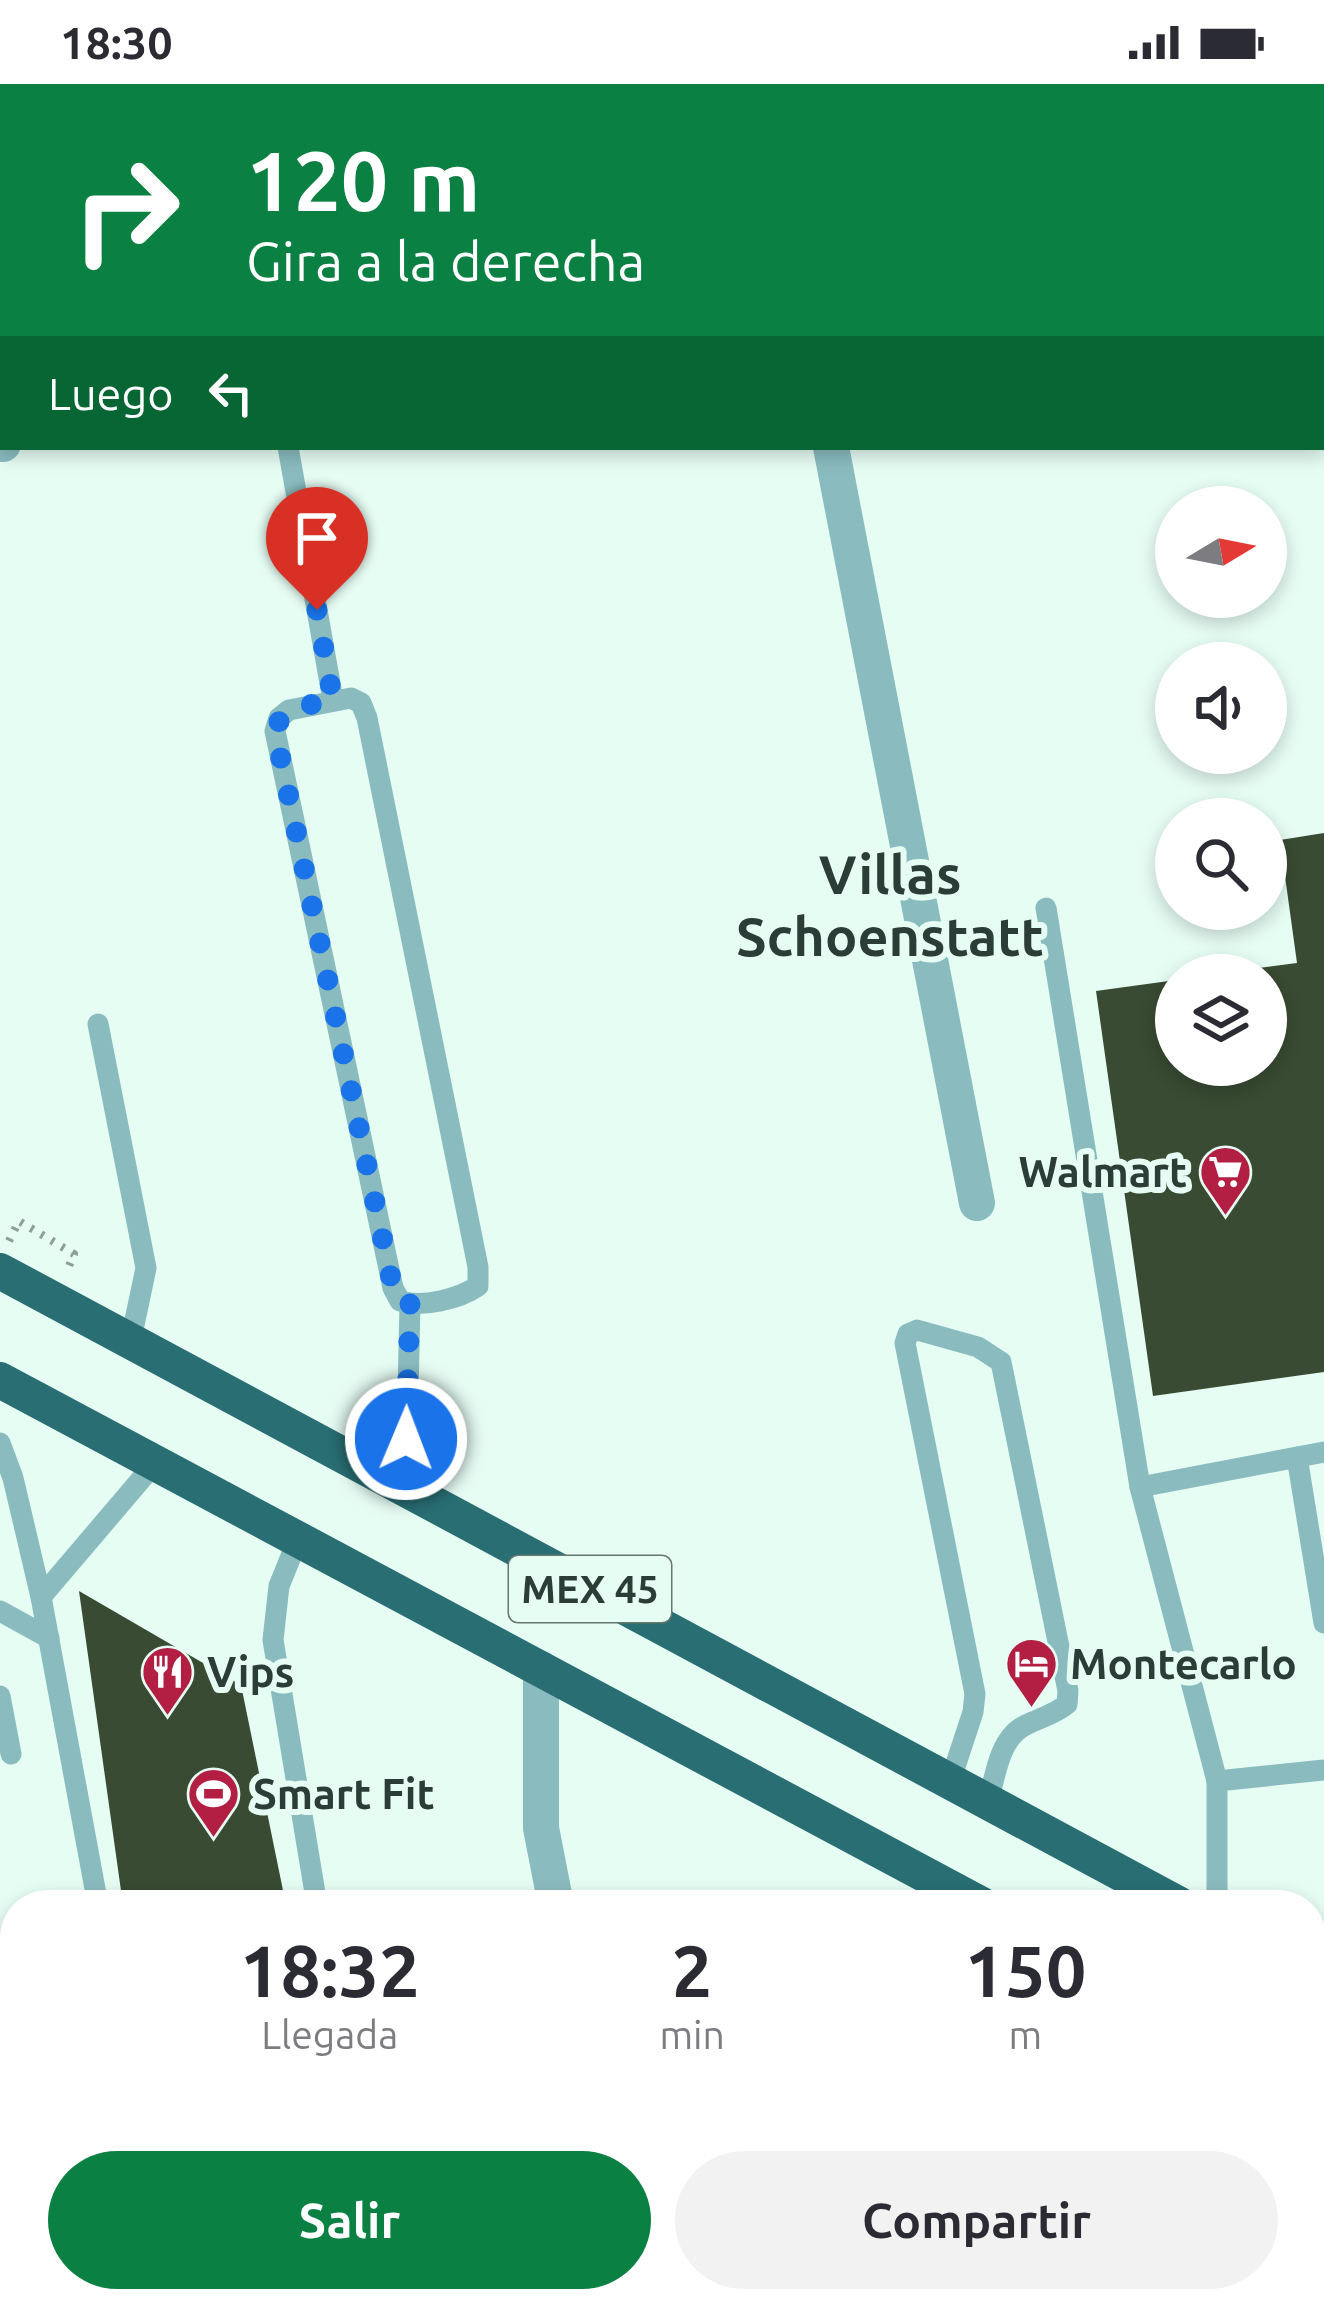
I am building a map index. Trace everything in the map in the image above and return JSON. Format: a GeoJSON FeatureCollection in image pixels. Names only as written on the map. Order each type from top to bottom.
{"type":"FeatureCollection","features":[{"type":"Feature","properties":{"kind":"highway","name":"MEX 45"},"geometry":{"type":"LineString","coordinates":[[0,1271],[1152,1890]]}},
{"type":"Feature","properties":{"kind":"highway","name":"MEX 45"},"geometry":{"type":"LineString","coordinates":[[0,1380],[954,1890]]}},
{"type":"Feature","properties":{"kind":"street"},"geometry":{"type":"LineString","coordinates":[[832,450],[977,1203]]}},
{"type":"Feature","properties":{"kind":"street"},"geometry":{"type":"LineString","coordinates":[[541,1670],[541,1828],[553,1890]]}},
{"type":"Feature","properties":{"kind":"lane"},"geometry":{"type":"LineString","coordinates":[[289,450],[333,700]]}},
{"type":"Feature","properties":{"kind":"lane"},"geometry":{"type":"LineString","coordinates":[[351,698],[361,703],[368,718],[478,1267],[478,1286],[464,1295],[410,1304],[400,1301],[393,1288],[275,731],[279,718],[290,710],[333,700],[351,698]]}},
{"type":"Feature","properties":{"kind":"lane"},"geometry":{"type":"LineString","coordinates":[[1046,908],[1140,1486],[1217,1781],[1216,1890]]}},
{"type":"Feature","properties":{"kind":"lane"},"geometry":{"type":"LineString","coordinates":[[98,1024],[146,1268],[130,1344]]}},
{"type":"Feature","properties":{"kind":"lane"},"geometry":{"type":"LineString","coordinates":[[410,1304],[406,1439],[419,1497]]}},
{"type":"Feature","properties":{"kind":"lane"},"geometry":{"type":"LineString","coordinates":[[950,1782],[974,1712],[975,1694],[905,1343],[908,1334],[917,1330],[978,1347],[1001,1362],[1068,1691],[1067,1704],[1058,1712],[1021,1727],[1006,1743],[988,1803]]}},
{"type":"Feature","properties":{"kind":"lane"},"geometry":{"type":"LineString","coordinates":[[0,1443],[41,1597],[95,1890]]}},
{"type":"Feature","properties":{"kind":"lane"},"geometry":{"type":"LineString","coordinates":[[1140,1486],[1324,1452]]}},
{"type":"Feature","properties":{"kind":"lane"},"geometry":{"type":"LineString","coordinates":[[1297,1457],[1324,1623]]}},
{"type":"Feature","properties":{"kind":"lane"},"geometry":{"type":"LineString","coordinates":[[41,1597],[155,1463]]}},
{"type":"Feature","properties":{"kind":"lane"},"geometry":{"type":"LineString","coordinates":[[298,1539],[279,1586],[273,1640],[315,1890]]}},
{"type":"Feature","properties":{"kind":"lane"},"geometry":{"type":"LineString","coordinates":[[0,1611],[49,1638]]}},
{"type":"Feature","properties":{"kind":"lane"},"geometry":{"type":"LineString","coordinates":[[0,1696],[10,1754]]}},
{"type":"Feature","properties":{"kind":"lane"},"geometry":{"type":"LineString","coordinates":[[1217,1781],[1324,1770]]}},
{"type":"Feature","properties":{"kind":"building","name":"Walmart"},"geometry":{"type":"Polygon","coordinates":[[[1324,833],[1324,1372],[1153,1396],[1096,991],[1155,983],[1155,1086],[1287,1086],[1287,964],[1297,963],[1287,891],[1287,839],[1324,833]]]}},
{"type":"Feature","properties":{"kind":"building"},"geometry":{"type":"Polygon","coordinates":[[[79,1591],[241,1685],[283,1890],[121,1890],[79,1591]]]}},
{"type":"Feature","properties":{"kind":"place","name":"Walmart"},"geometry":{"type":"Point","coordinates":[1226,1218]}},
{"type":"Feature","properties":{"kind":"place","name":"Montecarlo"},"geometry":{"type":"Point","coordinates":[1031,1710]}},
{"type":"Feature","properties":{"kind":"place","name":"Vips"},"geometry":{"type":"Point","coordinates":[168,1718]}},
{"type":"Feature","properties":{"kind":"place","name":"Smart Fit"},"geometry":{"type":"Point","coordinates":[214,1840]}},
{"type":"Feature","properties":{"kind":"district","name":"Villas Schoenstatt"},"geometry":{"type":"Point","coordinates":[890,906]}},
{"type":"Feature","properties":{"kind":"route"},"geometry":{"type":"LineString","coordinates":[[317,610],[333,700],[290,710],[279,718],[275,731],[393,1288],[400,1301],[410,1304],[406,1439]]}}]}
